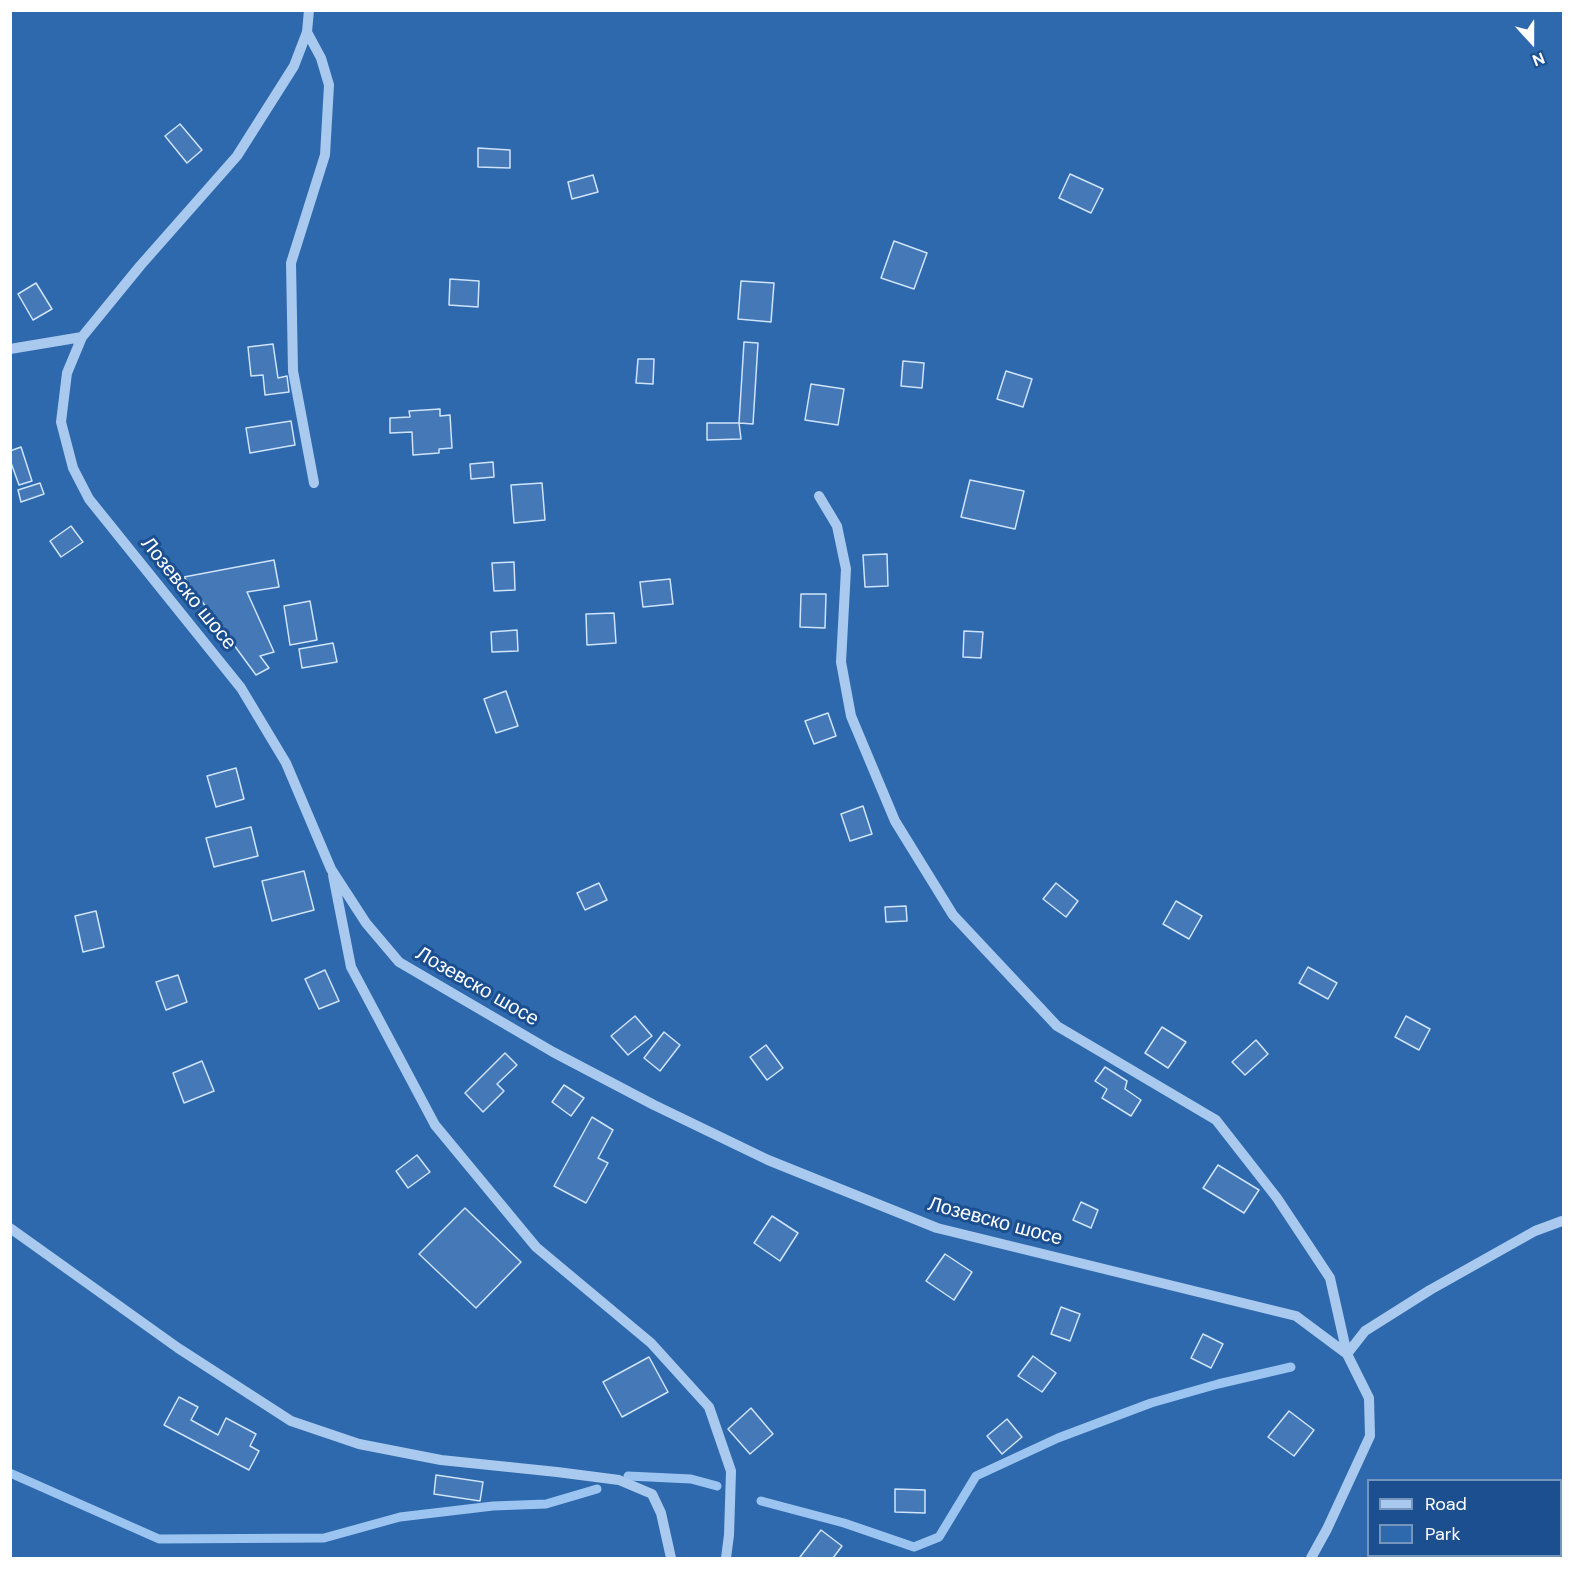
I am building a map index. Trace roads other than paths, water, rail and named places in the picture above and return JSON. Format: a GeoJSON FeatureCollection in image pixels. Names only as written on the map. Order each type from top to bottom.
{"type":"FeatureCollection","features":[{"type":"Feature","properties":{"kind":"street","name":"Лозевско шосе"},"geometry":{"type":"LineString","coordinates":[[309,10],[307,32],[294,66],[237,156],[140,266],[82,337],[67,373],[61,422],[73,468],[89,499],[241,688],[286,763],[331,869],[366,923],[399,962],[553,1052],[654,1105],[768,1160],[937,1228],[1296,1316],[1347,1354],[1369,1398],[1370,1436],[1311,1558]]}},
{"type":"Feature","properties":{"kind":"street"},"geometry":{"type":"LineString","coordinates":[[307,32],[321,58],[329,85],[325,155],[291,263],[293,370],[314,483]]}},
{"type":"Feature","properties":{"kind":"street"},"geometry":{"type":"LineString","coordinates":[[10,349],[82,337]]}},
{"type":"Feature","properties":{"kind":"street"},"geometry":{"type":"LineString","coordinates":[[819,496],[837,526],[846,569],[841,662],[851,716],[895,821],[953,915],[1057,1026],[1216,1120],[1278,1198],[1330,1278],[1347,1354]]}},
{"type":"Feature","properties":{"kind":"street"},"geometry":{"type":"LineString","coordinates":[[331,869],[351,967],[435,1125],[536,1247],[651,1343],[709,1407],[730,1471],[729,1535],[726,1558]]}},
{"type":"Feature","properties":{"kind":"street"},"geometry":{"type":"LineString","coordinates":[[1347,1354],[1365,1331],[1430,1290],[1535,1231],[1562,1221]]}},
{"type":"Feature","properties":{"kind":"street"},"geometry":{"type":"LineString","coordinates":[[10,1228],[178,1348],[291,1420],[359,1444],[441,1460],[619,1480],[652,1494],[661,1513],[671,1558]]}},
{"type":"Feature","properties":{"kind":"waterway"},"geometry":{"type":"LineString","coordinates":[[761,1501],[844,1523],[914,1547],[939,1537],[976,1476],[1058,1438],[1151,1403],[1291,1367]]}},
{"type":"Feature","properties":{"kind":"waterway"},"geometry":{"type":"LineString","coordinates":[[10,1473],[159,1539],[324,1538],[400,1517],[493,1506],[546,1504],[597,1489]]}},
{"type":"Feature","properties":{"kind":"waterway"},"geometry":{"type":"LineString","coordinates":[[628,1476],[691,1479],[717,1486]]}}]}
